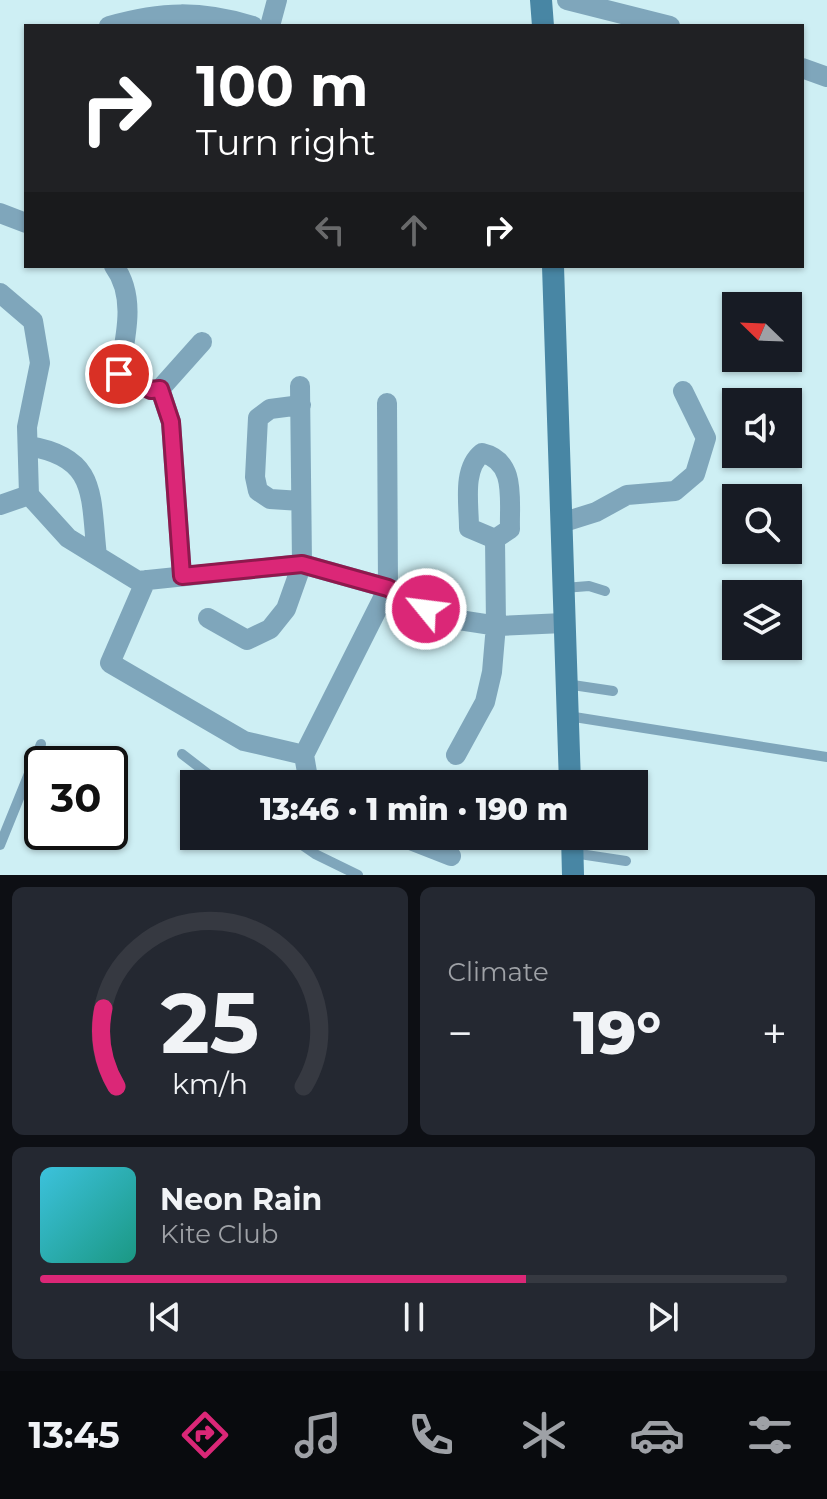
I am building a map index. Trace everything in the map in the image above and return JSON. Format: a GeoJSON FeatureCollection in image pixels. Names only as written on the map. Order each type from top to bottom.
{"type":"FeatureCollection","features":[{"type":"Feature","properties":{"kind":"main road"},"geometry":{"type":"LineString","coordinates":[[541,0],[543,24]]}},
{"type":"Feature","properties":{"kind":"main road"},"geometry":{"type":"LineString","coordinates":[[553,268],[569,770]]}},
{"type":"Feature","properties":{"kind":"street"},"geometry":{"type":"LineString","coordinates":[[271,24],[277,0]]}},
{"type":"Feature","properties":{"kind":"street"},"geometry":{"type":"LineString","coordinates":[[567,0],[662,24]]}},
{"type":"Feature","properties":{"kind":"street"},"geometry":{"type":"LineString","coordinates":[[119,24],[179,12],[242,24]]}},
{"type":"Feature","properties":{"kind":"street"},"geometry":{"type":"LineString","coordinates":[[804,69],[827,77]]}},
{"type":"Feature","properties":{"kind":"street"},"geometry":{"type":"LineString","coordinates":[[0,213],[24,222]]}},
{"type":"Feature","properties":{"kind":"street"},"geometry":{"type":"LineString","coordinates":[[116,268],[123,278],[127,295],[126,333],[119,374],[151,390],[160,389],[202,342]]}},
{"type":"Feature","properties":{"kind":"street"},"geometry":{"type":"LineString","coordinates":[[0,293],[33,321],[40,363],[27,427],[29,495],[68,538],[138,581],[302,564],[388,588],[446,618],[496,625],[564,623]]}},
{"type":"Feature","properties":{"kind":"street"},"geometry":{"type":"LineString","coordinates":[[160,389],[171,422],[182,576]]}},
{"type":"Feature","properties":{"kind":"street"},"geometry":{"type":"LineString","coordinates":[[561,523],[596,512],[627,495],[675,491],[695,474],[706,438],[683,391]]}},
{"type":"Feature","properties":{"kind":"street"},"geometry":{"type":"LineString","coordinates":[[208,618],[247,640],[270,629],[286,609],[302,564],[300,396],[270,409],[258,418],[255,477],[258,491],[270,499],[301,501]]}},
{"type":"Feature","properties":{"kind":"street"},"geometry":{"type":"LineString","coordinates":[[307,770],[304,755],[388,588],[387,403]]}},
{"type":"Feature","properties":{"kind":"street"},"geometry":{"type":"LineString","coordinates":[[28,446],[58,451],[79,467],[95,513],[97,556]]}},
{"type":"Feature","properties":{"kind":"street"},"geometry":{"type":"LineString","coordinates":[[0,505],[29,495]]}},
{"type":"Feature","properties":{"kind":"street"},"geometry":{"type":"LineString","coordinates":[[456,755],[485,702],[496,625],[495,539]]}},
{"type":"Feature","properties":{"kind":"street"},"geometry":{"type":"LineString","coordinates":[[146,580],[110,663],[244,741],[304,755]]}},
{"type":"Feature","properties":{"kind":"street"},"geometry":{"type":"LineString","coordinates":[[436,850],[451,856]]}},
{"type":"Feature","properties":{"kind":"lane"},"geometry":{"type":"LineString","coordinates":[[563,588],[589,586],[605,591]]}},
{"type":"Feature","properties":{"kind":"lane"},"geometry":{"type":"LineString","coordinates":[[566,684],[613,691]]}},
{"type":"Feature","properties":{"kind":"lane"},"geometry":{"type":"LineString","coordinates":[[567,716],[827,757]]}},
{"type":"Feature","properties":{"kind":"lane"},"geometry":{"type":"LineString","coordinates":[[0,845],[41,744]]}},
{"type":"Feature","properties":{"kind":"lane"},"geometry":{"type":"LineString","coordinates":[[182,754],[203,770]]}},
{"type":"Feature","properties":{"kind":"lane"},"geometry":{"type":"LineString","coordinates":[[309,850],[358,875]]}},
{"type":"Feature","properties":{"kind":"lane"},"geometry":{"type":"LineString","coordinates":[[572,855],[626,861]]}},
{"type":"Feature","properties":{"kind":"route"},"geometry":{"type":"LineString","coordinates":[[119,374],[151,390],[160,389],[171,422],[182,576],[302,564],[388,588],[426,609]]}}]}
